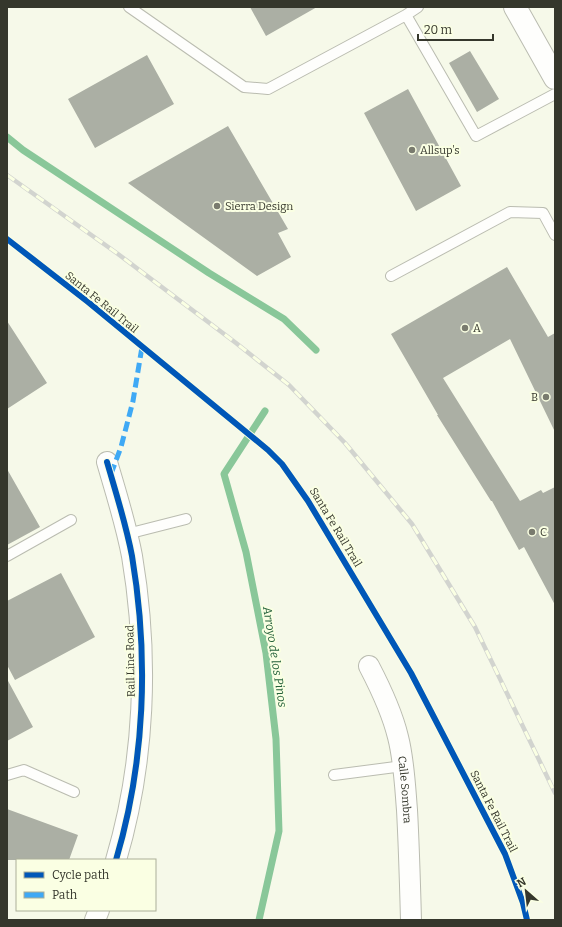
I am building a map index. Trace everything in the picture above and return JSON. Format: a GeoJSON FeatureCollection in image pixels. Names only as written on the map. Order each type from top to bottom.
{"type":"FeatureCollection","features":[{"type":"Feature","properties":{"kind":"street"},"geometry":{"type":"LineString","coordinates":[[515,7],[555,78]]}},
{"type":"Feature","properties":{"kind":"street","name":"Rail Line Road"},"geometry":{"type":"LineString","coordinates":[[107,462],[127,534],[138,596],[141,640],[142,687],[135,778],[116,859]]}},
{"type":"Feature","properties":{"kind":"street","name":"Calle Sombra"},"geometry":{"type":"LineString","coordinates":[[369,666],[381,688],[391,712],[398,737],[403,766],[409,843],[411,920]]}},
{"type":"Feature","properties":{"kind":"lane"},"geometry":{"type":"LineString","coordinates":[[129,7],[244,87],[268,89],[406,15],[418,7]]}},
{"type":"Feature","properties":{"kind":"lane"},"geometry":{"type":"LineString","coordinates":[[406,15],[476,136],[555,94]]}},
{"type":"Feature","properties":{"kind":"lane"},"geometry":{"type":"LineString","coordinates":[[392,276],[510,212],[542,212],[555,235]]}},
{"type":"Feature","properties":{"kind":"lane"},"geometry":{"type":"LineString","coordinates":[[127,534],[186,519]]}},
{"type":"Feature","properties":{"kind":"lane"},"geometry":{"type":"LineString","coordinates":[[7,556],[71,520]]}},
{"type":"Feature","properties":{"kind":"lane"},"geometry":{"type":"LineString","coordinates":[[334,775],[403,766]]}},
{"type":"Feature","properties":{"kind":"lane"},"geometry":{"type":"LineString","coordinates":[[7,775],[24,770],[74,792]]}},
{"type":"Feature","properties":{"kind":"building"},"geometry":{"type":"Polygon","coordinates":[[[250,7],[317,7],[266,36],[250,7]]]}},
{"type":"Feature","properties":{"kind":"building"},"geometry":{"type":"Polygon","coordinates":[[[470,51],[499,99],[477,112],[449,63],[470,51]]]}},
{"type":"Feature","properties":{"kind":"building"},"geometry":{"type":"Polygon","coordinates":[[[147,55],[174,104],[95,148],[68,99],[147,55]]]}},
{"type":"Feature","properties":{"kind":"building","name":"Allsup's"},"geometry":{"type":"Polygon","coordinates":[[[408,89],[461,186],[416,211],[364,113],[408,89]]]}},
{"type":"Feature","properties":{"kind":"building","name":"Sierra Design"},"geometry":{"type":"Polygon","coordinates":[[[228,126],[288,229],[278,233],[291,257],[257,276],[128,183],[228,126]]]}},
{"type":"Feature","properties":{"kind":"building"},"geometry":{"type":"Polygon","coordinates":[[[507,267],[548,337],[555,333],[555,432],[510,339],[443,378],[520,501],[541,490],[543,493],[555,487],[555,605],[524,547],[519,550],[492,501],[437,415],[391,334],[507,267]]]}},
{"type":"Feature","properties":{"kind":"building"},"geometry":{"type":"Polygon","coordinates":[[[7,321],[47,383],[7,409],[7,321]]]}},
{"type":"Feature","properties":{"kind":"building"},"geometry":{"type":"Polygon","coordinates":[[[7,469],[40,527],[7,545],[7,469]]]}},
{"type":"Feature","properties":{"kind":"building"},"geometry":{"type":"Polygon","coordinates":[[[61,573],[95,637],[15,680],[7,665],[7,601],[61,573]]]}},
{"type":"Feature","properties":{"kind":"building"},"geometry":{"type":"Polygon","coordinates":[[[7,679],[33,727],[7,741],[7,679]]]}},
{"type":"Feature","properties":{"kind":"building"},"geometry":{"type":"Polygon","coordinates":[[[7,809],[78,835],[69,859],[7,860],[7,809]]]}},
{"type":"Feature","properties":{"kind":"waterway"},"geometry":{"type":"LineString","coordinates":[[7,137],[23,150],[209,273],[284,319],[316,350]]}},
{"type":"Feature","properties":{"kind":"waterway","name":"Arroyo de los Pinos"},"geometry":{"type":"LineString","coordinates":[[259,920],[279,831],[276,739],[266,653],[246,552],[224,474],[265,411]]}},
{"type":"Feature","properties":{"kind":"railway"},"geometry":{"type":"LineString","coordinates":[[7,175],[118,254],[289,385],[345,443],[412,524],[475,627],[555,793]]}},
{"type":"Feature","properties":{"kind":"marked path"},"geometry":{"type":"LineString","coordinates":[[111,474],[121,447],[133,401],[142,347]]}},
{"type":"Feature","properties":{"kind":"cycle path","name":"Santa Fe Rail Trail"},"geometry":{"type":"LineString","coordinates":[[7,239],[88,302],[268,450],[282,464],[308,501],[411,673],[505,854],[523,903],[527,920]]}},
{"type":"Feature","properties":{"kind":"cycle path"},"geometry":{"type":"LineString","coordinates":[[107,462],[130,544],[141,632],[142,671],[141,709],[133,785],[126,823],[116,859]]}},
{"type":"Feature","properties":{"kind":"place","name":"Allsup's"},"geometry":{"type":"Point","coordinates":[412,150]}},
{"type":"Feature","properties":{"kind":"place","name":"Sierra Design"},"geometry":{"type":"Point","coordinates":[217,206]}},
{"type":"Feature","properties":{"kind":"place","name":"A"},"geometry":{"type":"Point","coordinates":[465,328]}},
{"type":"Feature","properties":{"kind":"place","name":"B"},"geometry":{"type":"Point","coordinates":[546,397]}},
{"type":"Feature","properties":{"kind":"place","name":"C"},"geometry":{"type":"Point","coordinates":[532,532]}}]}
